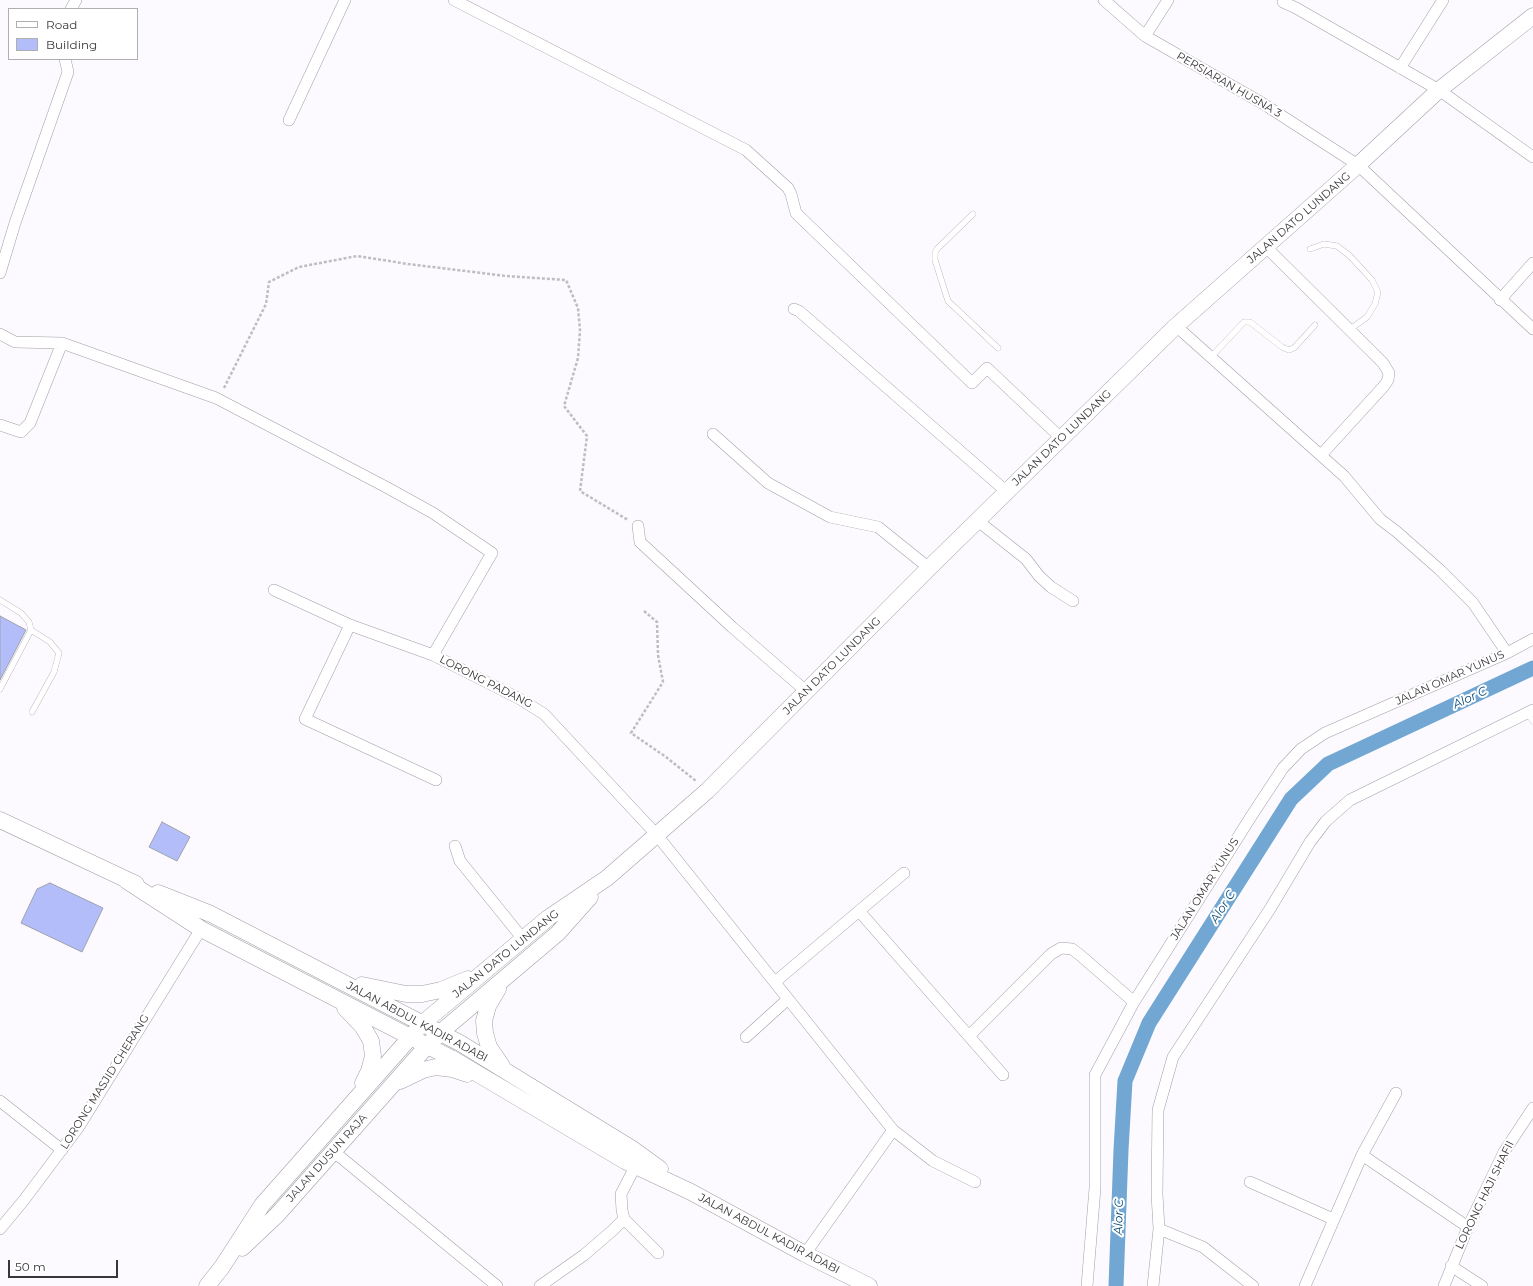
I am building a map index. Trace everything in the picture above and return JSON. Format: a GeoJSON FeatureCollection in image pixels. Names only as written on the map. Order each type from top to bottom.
{"type":"FeatureCollection","features":[{"type":"Feature","properties":{"kind":"main road","name":"JALAN DATO LUNDANG"},"geometry":{"type":"LineString","coordinates":[[410,1036],[423,1023],[548,918],[606,878],[707,791],[929,568],[1176,326],[1358,165],[1439,90],[1533,16]]}},
{"type":"Feature","properties":{"kind":"main road","name":"JALAN ABDUL KADIR ADABI"},"geometry":{"type":"LineString","coordinates":[[0,820],[127,880],[211,914],[441,1032],[631,1148],[691,1192]]}},
{"type":"Feature","properties":{"kind":"main road","name":"JALAN DATO LUNDANG"},"geometry":{"type":"LineString","coordinates":[[427,1046],[441,1032],[558,932],[606,878]]}},
{"type":"Feature","properties":{"kind":"main road","name":"JALAN ABDUL KADIR ADABI"},"geometry":{"type":"LineString","coordinates":[[127,880],[201,929],[410,1036],[636,1165],[691,1192],[805,1254],[869,1286]]}},
{"type":"Feature","properties":{"kind":"main road"},"geometry":{"type":"LineString","coordinates":[[336,978],[389,992],[422,994],[458,984],[485,971]]}},
{"type":"Feature","properties":{"kind":"main road"},"geometry":{"type":"LineString","coordinates":[[504,979],[488,1006],[484,1021],[484,1034],[489,1047],[505,1070]]}},
{"type":"Feature","properties":{"kind":"main road"},"geometry":{"type":"LineString","coordinates":[[337,999],[359,1023],[371,1041],[373,1056],[369,1071],[357,1097]]}},
{"type":"Feature","properties":{"kind":"main road","name":"JALAN DUSUN RAJA"},"geometry":{"type":"LineString","coordinates":[[207,1286],[222,1267],[262,1205],[410,1036]]}},
{"type":"Feature","properties":{"kind":"main road","name":"JALAN DUSUN RAJA"},"geometry":{"type":"LineString","coordinates":[[222,1267],[277,1215],[427,1046]]}},
{"type":"Feature","properties":{"kind":"main road"},"geometry":{"type":"LineString","coordinates":[[389,1088],[418,1072],[436,1067],[452,1069],[496,1085]]}},
{"type":"Feature","properties":{"kind":"street"},"geometry":{"type":"LineString","coordinates":[[289,120],[345,0]]}},
{"type":"Feature","properties":{"kind":"street"},"geometry":{"type":"LineString","coordinates":[[454,0],[746,150],[788,188],[796,213],[972,383],[987,368],[1062,438]]}},
{"type":"Feature","properties":{"kind":"street","name":"PERSIARAN HUSNA 3"},"geometry":{"type":"LineString","coordinates":[[1104,0],[1145,36],[1262,103],[1358,165],[1500,300],[1533,329]]}},
{"type":"Feature","properties":{"kind":"street"},"geometry":{"type":"LineString","coordinates":[[1145,36],[1168,0]]}},
{"type":"Feature","properties":{"kind":"street"},"geometry":{"type":"LineString","coordinates":[[1400,68],[1443,0]]}},
{"type":"Feature","properties":{"kind":"street"},"geometry":{"type":"LineString","coordinates":[[1283,2],[1439,90],[1533,157]]}},
{"type":"Feature","properties":{"kind":"street"},"geometry":{"type":"LineString","coordinates":[[0,273],[15,223],[68,72],[65,60]]}},
{"type":"Feature","properties":{"kind":"street"},"geometry":{"type":"LineString","coordinates":[[1266,247],[1383,363],[1389,373],[1388,380],[1384,386],[1321,455]]}},
{"type":"Feature","properties":{"kind":"street"},"geometry":{"type":"LineString","coordinates":[[1500,300],[1533,264]]}},
{"type":"Feature","properties":{"kind":"street"},"geometry":{"type":"LineString","coordinates":[[794,309],[799,311],[1007,492]]}},
{"type":"Feature","properties":{"kind":"street"},"geometry":{"type":"LineString","coordinates":[[1176,326],[1344,476],[1380,519],[1440,570],[1473,603],[1507,653]]}},
{"type":"Feature","properties":{"kind":"street"},"geometry":{"type":"LineString","coordinates":[[0,334],[16,342],[62,343],[219,399],[433,513],[492,552],[434,656]]}},
{"type":"Feature","properties":{"kind":"street"},"geometry":{"type":"LineString","coordinates":[[0,425],[21,432],[30,423],[62,343]]}},
{"type":"Feature","properties":{"kind":"street"},"geometry":{"type":"LineString","coordinates":[[713,434],[768,484],[830,517],[878,527],[929,568]]}},
{"type":"Feature","properties":{"kind":"street"},"geometry":{"type":"LineString","coordinates":[[978,521],[1026,559],[1039,576],[1051,587],[1073,601]]}},
{"type":"Feature","properties":{"kind":"street"},"geometry":{"type":"LineString","coordinates":[[638,526],[640,542],[732,627],[807,692]]}},
{"type":"Feature","properties":{"kind":"street","name":"LORONG PADANG"},"geometry":{"type":"LineString","coordinates":[[274,590],[350,625],[434,656],[520,699],[544,714],[656,834],[893,1130],[933,1161],[975,1182]]}},
{"type":"Feature","properties":{"kind":"street"},"geometry":{"type":"LineString","coordinates":[[350,625],[306,719],[436,780]]}},
{"type":"Feature","properties":{"kind":"street","name":"JALAN OMAR YUNUS"},"geometry":{"type":"LineString","coordinates":[[1087,1286],[1095,1188],[1095,1075],[1134,1002],[1283,768],[1301,749],[1325,732],[1507,653],[1533,639]]}},
{"type":"Feature","properties":{"kind":"street"},"geometry":{"type":"LineString","coordinates":[[1153,1286],[1159,1229],[1156,1194],[1158,1110],[1174,1057],[1270,909],[1310,842],[1326,821],[1350,800],[1531,715]]}},
{"type":"Feature","properties":{"kind":"street"},"geometry":{"type":"LineString","coordinates":[[455,846],[460,861],[523,939]]}},
{"type":"Feature","properties":{"kind":"street"},"geometry":{"type":"LineString","coordinates":[[775,982],[904,873]]}},
{"type":"Feature","properties":{"kind":"street"},"geometry":{"type":"LineString","coordinates":[[859,911],[1004,1076]]}},
{"type":"Feature","properties":{"kind":"street","name":"LORONG MASJID CHERANG"},"geometry":{"type":"LineString","coordinates":[[0,1229],[24,1200],[78,1128],[201,929]]}},
{"type":"Feature","properties":{"kind":"street"},"geometry":{"type":"LineString","coordinates":[[969,1036],[1051,954],[1061,948],[1072,949],[1134,1002]]}},
{"type":"Feature","properties":{"kind":"street"},"geometry":{"type":"LineString","coordinates":[[746,1037],[788,999]]}},
{"type":"Feature","properties":{"kind":"street"},"geometry":{"type":"LineString","coordinates":[[1305,1286],[1362,1155],[1396,1093]]}},
{"type":"Feature","properties":{"kind":"street"},"geometry":{"type":"LineString","coordinates":[[0,1101],[62,1150]]}},
{"type":"Feature","properties":{"kind":"street","name":"LORONG HAJI SHAFII"},"geometry":{"type":"LineString","coordinates":[[1444,1286],[1468,1227],[1504,1152],[1529,1121],[1533,1108]]}},
{"type":"Feature","properties":{"kind":"street"},"geometry":{"type":"LineString","coordinates":[[805,1254],[893,1130]]}},
{"type":"Feature","properties":{"kind":"street"},"geometry":{"type":"LineString","coordinates":[[333,1152],[498,1286]]}},
{"type":"Feature","properties":{"kind":"street"},"geometry":{"type":"LineString","coordinates":[[1362,1155],[1468,1227]]}},
{"type":"Feature","properties":{"kind":"street"},"geometry":{"type":"LineString","coordinates":[[636,1165],[621,1194],[624,1219],[658,1253]]}},
{"type":"Feature","properties":{"kind":"street"},"geometry":{"type":"LineString","coordinates":[[1250,1182],[1333,1219]]}},
{"type":"Feature","properties":{"kind":"street"},"geometry":{"type":"LineString","coordinates":[[540,1286],[584,1255],[624,1219]]}},
{"type":"Feature","properties":{"kind":"street"},"geometry":{"type":"LineString","coordinates":[[1159,1229],[1203,1247],[1253,1286]]}},
{"type":"Feature","properties":{"kind":"street"},"geometry":{"type":"LineString","coordinates":[[1451,1266],[1482,1286]]}},
{"type":"Feature","properties":{"kind":"lane"},"geometry":{"type":"LineString","coordinates":[[973,214],[937,249],[934,260],[948,301],[998,348]]}},
{"type":"Feature","properties":{"kind":"lane"},"geometry":{"type":"LineString","coordinates":[[1310,249],[1324,244],[1337,246],[1350,256],[1372,280],[1378,292],[1376,304],[1367,317],[1349,330]]}},
{"type":"Feature","properties":{"kind":"lane"},"geometry":{"type":"LineString","coordinates":[[1211,357],[1244,322],[1250,322],[1282,347],[1289,350],[1294,348],[1315,325]]}},
{"type":"Feature","properties":{"kind":"lane"},"geometry":{"type":"LineString","coordinates":[[0,600],[21,613],[29,622],[31,630],[0,689]]}},
{"type":"Feature","properties":{"kind":"lane"},"geometry":{"type":"LineString","coordinates":[[31,630],[50,642],[59,653],[54,672],[32,712]]}},
{"type":"Feature","properties":{"kind":"path"},"geometry":{"type":"LineString","coordinates":[[219,399],[266,304],[269,282],[299,267],[357,256],[506,276],[566,280],[578,308],[580,330],[578,358],[564,406],[587,436],[580,491],[638,526]]}},
{"type":"Feature","properties":{"kind":"path"},"geometry":{"type":"LineString","coordinates":[[644,611],[657,622],[658,655],[663,682],[631,733],[666,757],[707,791]]}},
{"type":"Feature","properties":{"kind":"building"},"geometry":{"type":"Polygon","coordinates":[[[0,616],[26,630],[0,680],[0,616]]]}},
{"type":"Feature","properties":{"kind":"building"},"geometry":{"type":"Polygon","coordinates":[[[162,822],[190,837],[177,861],[149,847],[162,822]]]}},
{"type":"Feature","properties":{"kind":"building"},"geometry":{"type":"Polygon","coordinates":[[[50,883],[103,908],[82,952],[21,923],[37,889],[50,883]]]}},
{"type":"Feature","properties":{"kind":"waterway","name":"Alor C"},"geometry":{"type":"LineString","coordinates":[[1116,1286],[1125,1081],[1149,1023],[1291,799],[1328,764],[1533,668]]}}]}
